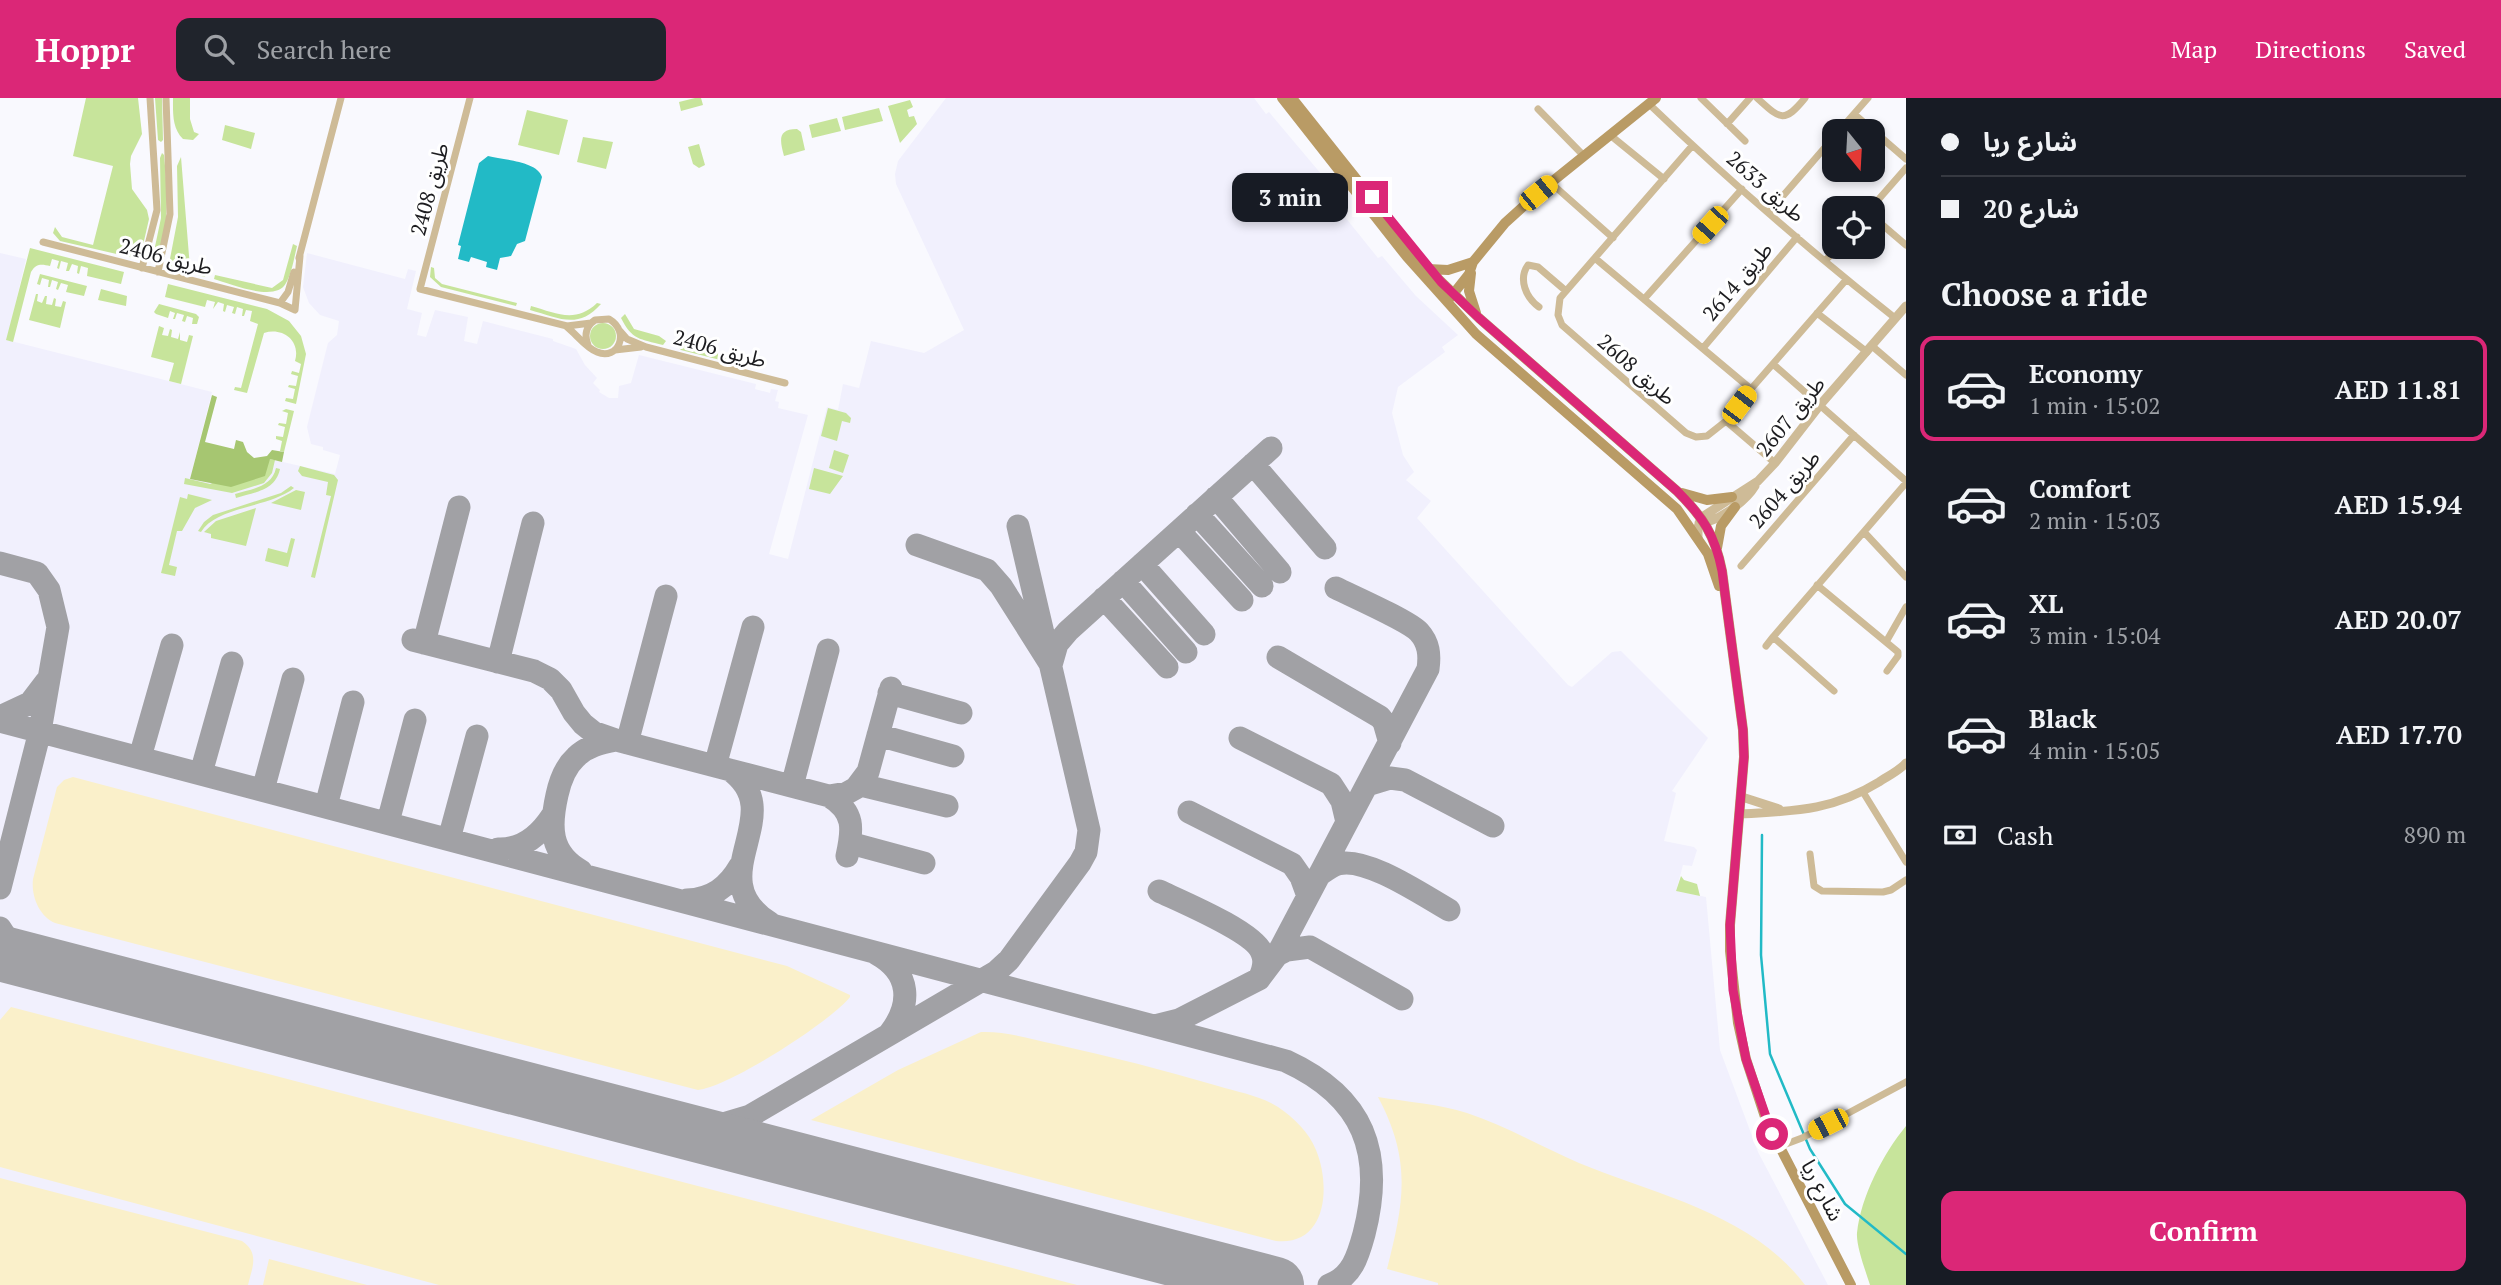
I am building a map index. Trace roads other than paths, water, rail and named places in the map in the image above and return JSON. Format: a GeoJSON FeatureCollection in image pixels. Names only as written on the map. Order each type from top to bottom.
{"type":"FeatureCollection","features":[{"type":"Feature","properties":{"kind":"main road"},"geometry":{"type":"LineString","coordinates":[[1283,98],[1307,123],[1449,297],[1479,318],[1677,491],[1702,521],[1717,548]]}},
{"type":"Feature","properties":{"kind":"main road"},"geometry":{"type":"LineString","coordinates":[[1292,98],[1307,123]]}},
{"type":"Feature","properties":{"kind":"main road"},"geometry":{"type":"LineString","coordinates":[[1449,297],[1464,270],[1474,262],[1499,230],[1551,183],[1653,101]]}},
{"type":"Feature","properties":{"kind":"main road"},"geometry":{"type":"LineString","coordinates":[[1372,205],[1428,269],[1476,334],[1662,494],[1698,538],[1711,562],[1727,615]]}},
{"type":"Feature","properties":{"kind":"main road"},"geometry":{"type":"LineString","coordinates":[[1428,269],[1448,270],[1474,262]]}},
{"type":"Feature","properties":{"kind":"main road"},"geometry":{"type":"LineString","coordinates":[[1474,262],[1469,291],[1479,318]]}},
{"type":"Feature","properties":{"kind":"main road"},"geometry":{"type":"LineString","coordinates":[[1677,491],[1707,500],[1733,502],[1721,526],[1717,548],[1727,615]]}},
{"type":"Feature","properties":{"kind":"main road","name":"شارع ريا"},"geometry":{"type":"LineString","coordinates":[[1727,615],[1743,730],[1741,814],[1730,925],[1733,990],[1746,1059],[1766,1120],[1850,1285]]}},
{"type":"Feature","properties":{"kind":"street"},"geometry":{"type":"LineString","coordinates":[[142,268],[157,210],[150,98]]}},
{"type":"Feature","properties":{"kind":"street"},"geometry":{"type":"LineString","coordinates":[[158,272],[170,214],[166,98]]}},
{"type":"Feature","properties":{"kind":"street","name":"طريق 2406"},"geometry":{"type":"LineString","coordinates":[[280,303],[288,292],[300,256],[341,98]]}},
{"type":"Feature","properties":{"kind":"street","name":"طريق 2408"},"geometry":{"type":"LineString","coordinates":[[420,289],[470,98]]}},
{"type":"Feature","properties":{"kind":"street"},"geometry":{"type":"LineString","coordinates":[[1701,98],[1745,141]]}},
{"type":"Feature","properties":{"kind":"street"},"geometry":{"type":"LineString","coordinates":[[1727,124],[1750,98]]}},
{"type":"Feature","properties":{"kind":"street"},"geometry":{"type":"LineString","coordinates":[[1757,98],[1782,117],[1792,114],[1805,98]]}},
{"type":"Feature","properties":{"kind":"street"},"geometry":{"type":"LineString","coordinates":[[1850,119],[1868,98]]}},
{"type":"Feature","properties":{"kind":"street","name":"طريق 2633"},"geometry":{"type":"LineString","coordinates":[[1653,101],[1692,146],[1846,280],[1895,318]]}},
{"type":"Feature","properties":{"kind":"street"},"geometry":{"type":"LineString","coordinates":[[1538,109],[1584,156]]}},
{"type":"Feature","properties":{"kind":"street"},"geometry":{"type":"LineString","coordinates":[[1854,114],[1906,159]]}},
{"type":"Feature","properties":{"kind":"street"},"geometry":{"type":"LineString","coordinates":[[1611,135],[1664,180]]}},
{"type":"Feature","properties":{"kind":"street"},"geometry":{"type":"LineString","coordinates":[[154,146],[164,145],[168,149]]}},
{"type":"Feature","properties":{"kind":"street"},"geometry":{"type":"LineString","coordinates":[[1539,307],[1530,300],[1525,287],[1524,271],[1528,265],[1536,265],[1566,290],[1692,146]]}},
{"type":"Feature","properties":{"kind":"street"},"geometry":{"type":"LineString","coordinates":[[1769,212],[1822,151]]}},
{"type":"Feature","properties":{"kind":"street"},"geometry":{"type":"LineString","coordinates":[[1882,196],[1906,168]]}},
{"type":"Feature","properties":{"kind":"street"},"geometry":{"type":"LineString","coordinates":[[1551,183],[1613,238]]}},
{"type":"Feature","properties":{"kind":"street"},"geometry":{"type":"LineString","coordinates":[[1645,298],[1742,188]]}},
{"type":"Feature","properties":{"kind":"street"},"geometry":{"type":"LineString","coordinates":[[1885,227],[1906,245]]}},
{"type":"Feature","properties":{"kind":"street","name":"طريق 2614"},"geometry":{"type":"LineString","coordinates":[[1703,348],[1797,237]]}},
{"type":"Feature","properties":{"kind":"street","name":"طريق 2406"},"geometry":{"type":"LineString","coordinates":[[43,242],[280,303],[295,310],[300,256]]}},
{"type":"Feature","properties":{"kind":"street","name":"طريق 2614"},"geometry":{"type":"LineString","coordinates":[[1595,259],[1751,389]]}},
{"type":"Feature","properties":{"kind":"street","name":"طريق 2608"},"geometry":{"type":"LineString","coordinates":[[1566,290],[1557,309],[1559,320],[1565,329],[1678,427],[1691,435],[1702,437],[1712,433],[1726,421],[1846,280]]}},
{"type":"Feature","properties":{"kind":"street","name":"طريق 2406"},"geometry":{"type":"LineString","coordinates":[[420,289],[567,326],[591,323],[600,318],[609,319],[627,339],[646,347],[785,383]]}},
{"type":"Feature","properties":{"kind":"street","name":"طريق 2607"},"geometry":{"type":"LineString","coordinates":[[1702,521],[1752,491],[1820,405],[1906,306]]}},
{"type":"Feature","properties":{"kind":"street"},"geometry":{"type":"LineString","coordinates":[[1818,313],[1906,375]]}},
{"type":"Feature","properties":{"kind":"street"},"geometry":{"type":"LineString","coordinates":[[588,345],[586,334],[591,323]]}},
{"type":"Feature","properties":{"kind":"street","name":"طريق 2406"},"geometry":{"type":"LineString","coordinates":[[567,326],[600,353],[646,347]]}},
{"type":"Feature","properties":{"kind":"street"},"geometry":{"type":"LineString","coordinates":[[613,351],[620,342],[620,331]]}},
{"type":"Feature","properties":{"kind":"street"},"geometry":{"type":"LineString","coordinates":[[1766,646],[1906,482],[1773,364]]}},
{"type":"Feature","properties":{"kind":"street"},"geometry":{"type":"LineString","coordinates":[[1726,421],[1775,463]]}},
{"type":"Feature","properties":{"kind":"street","name":"طريق 2604"},"geometry":{"type":"LineString","coordinates":[[1741,566],[1854,435]]}},
{"type":"Feature","properties":{"kind":"street"},"geometry":{"type":"LineString","coordinates":[[1686,522],[1702,521],[1698,538]]}},
{"type":"Feature","properties":{"kind":"street"},"geometry":{"type":"LineString","coordinates":[[1864,532],[1906,577]]}},
{"type":"Feature","properties":{"kind":"street"},"geometry":{"type":"LineString","coordinates":[[1816,585],[1898,652],[1902,657],[1887,671]]}},
{"type":"Feature","properties":{"kind":"street"},"geometry":{"type":"LineString","coordinates":[[1886,642],[1906,607]]}},
{"type":"Feature","properties":{"kind":"street"},"geometry":{"type":"LineString","coordinates":[[1773,637],[1834,691]]}},
{"type":"Feature","properties":{"kind":"street"},"geometry":{"type":"LineString","coordinates":[[1741,814],[1821,807],[1863,792],[1906,763]]}},
{"type":"Feature","properties":{"kind":"street"},"geometry":{"type":"LineString","coordinates":[[1863,792],[1906,862]]}},
{"type":"Feature","properties":{"kind":"street"},"geometry":{"type":"LineString","coordinates":[[1742,797],[1781,810]]}},
{"type":"Feature","properties":{"kind":"street"},"geometry":{"type":"LineString","coordinates":[[1810,854],[1814,886],[1822,891],[1883,892],[1906,880]]}},
{"type":"Feature","properties":{"kind":"street"},"geometry":{"type":"LineString","coordinates":[[1778,1147],[1805,1136],[1906,1082]]}},
{"type":"Feature","properties":{"kind":"water"},"geometry":{"type":"Polygon","coordinates":[[[488,156],[527,164],[542,177],[525,241],[517,244],[511,256],[500,258],[497,270],[486,267],[487,262],[471,257],[469,262],[458,259],[461,246],[458,245],[479,163],[488,156]]]}},
{"type":"Feature","properties":{"kind":"waterway"},"geometry":{"type":"LineString","coordinates":[[1762,835],[1761,955],[1770,1054],[1810,1149],[1845,1204],[1906,1254]]}}]}
